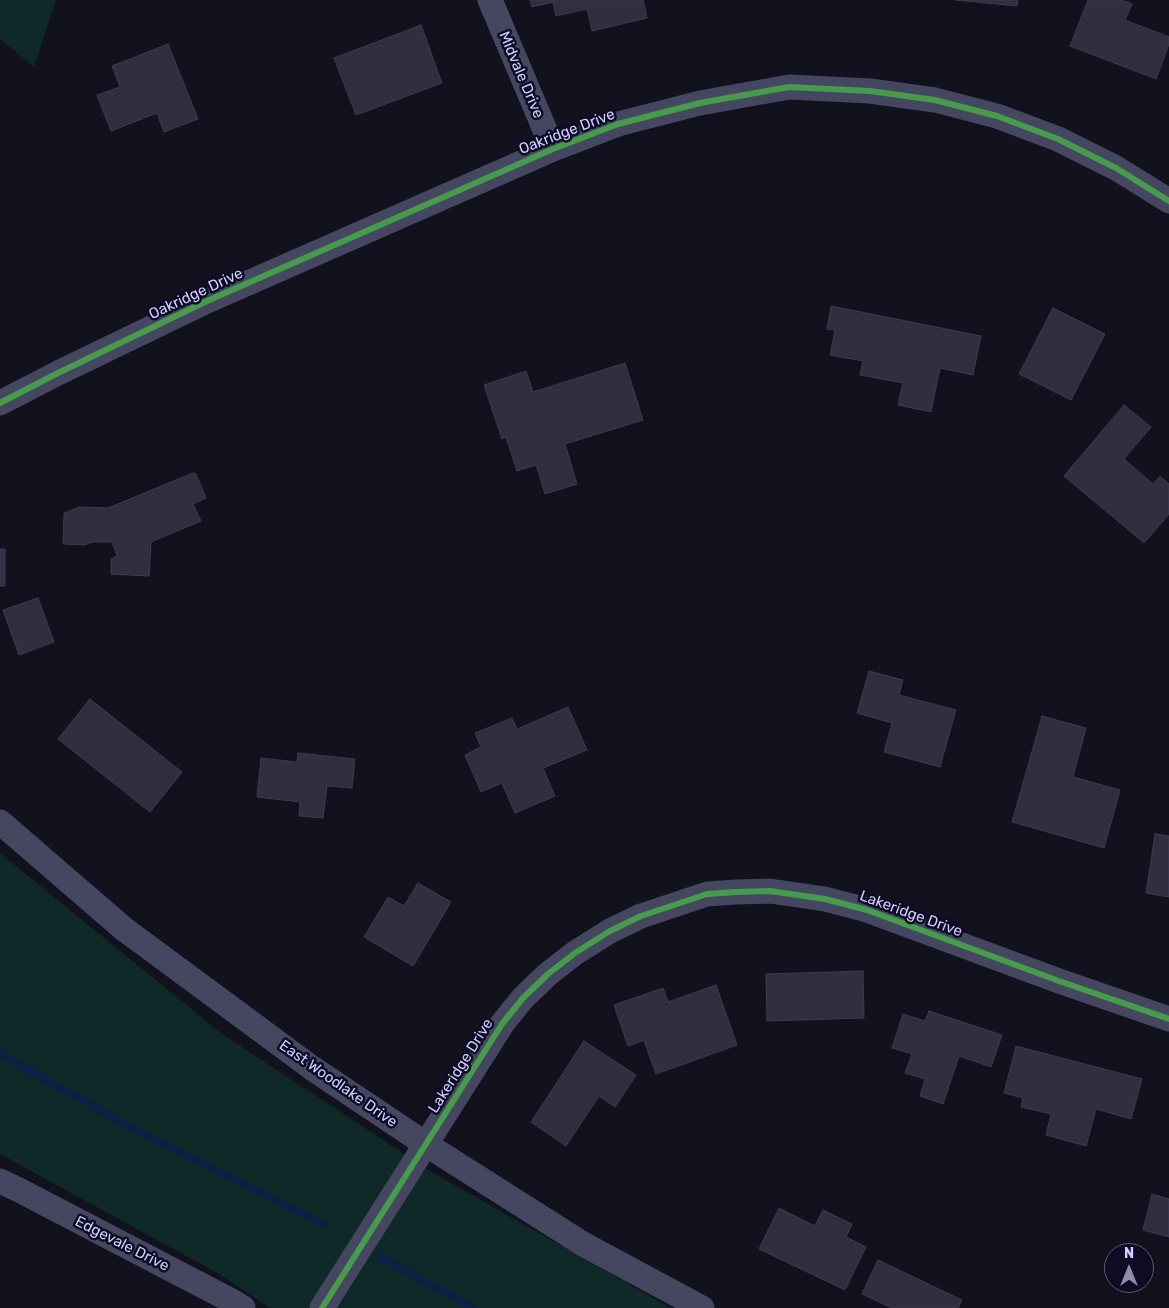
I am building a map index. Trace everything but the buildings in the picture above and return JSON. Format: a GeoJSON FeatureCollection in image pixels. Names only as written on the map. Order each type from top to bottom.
{"type":"FeatureCollection","features":[{"type":"Feature","properties":{"kind":"street","name":"Midvale Drive"},"geometry":{"type":"LineString","coordinates":[[490,0],[552,149]]}},
{"type":"Feature","properties":{"kind":"street","name":"Oakridge Drive"},"geometry":{"type":"LineString","coordinates":[[0,403],[207,301],[552,149],[618,124],[711,101],[789,87],[870,91],[934,100],[997,116],[1058,139],[1099,159],[1169,202]]}},
{"type":"Feature","properties":{"kind":"street","name":"East Woodlake Drive"},"geometry":{"type":"LineString","coordinates":[[0,822],[124,929],[312,1068],[426,1145],[583,1244],[702,1308]]}},
{"type":"Feature","properties":{"kind":"street","name":"Lakeridge Drive"},"geometry":{"type":"LineString","coordinates":[[322,1308],[502,1024],[548,974],[575,953],[610,930],[641,916],[707,894],[770,891],[824,899],[867,910],[1169,1020]]}},
{"type":"Feature","properties":{"kind":"street","name":"Edgevale Drive"},"geometry":{"type":"LineString","coordinates":[[0,1181],[243,1308]]}},
{"type":"Feature","properties":{"kind":"green space"},"geometry":{"type":"Polygon","coordinates":[[[0,0],[56,0],[34,67],[0,39],[0,0]]]}},
{"type":"Feature","properties":{"kind":"green space"},"geometry":{"type":"Polygon","coordinates":[[[0,853],[222,1034],[435,1174],[671,1308],[270,1308],[219,1274],[0,1154],[0,853]]]}},
{"type":"Feature","properties":{"kind":"waterway"},"geometry":{"type":"LineString","coordinates":[[0,1050],[9,1059],[143,1134],[324,1225]]}},
{"type":"Feature","properties":{"kind":"waterway"},"geometry":{"type":"LineString","coordinates":[[380,1257],[474,1308]]}},
{"type":"Feature","properties":{"kind":"cycle path"},"geometry":{"type":"LineString","coordinates":[[0,403],[207,301],[553,149],[618,124],[700,103],[789,87],[870,91],[935,100],[997,116],[1058,139],[1116,168],[1169,201]]}},
{"type":"Feature","properties":{"kind":"cycle path"},"geometry":{"type":"LineString","coordinates":[[322,1308],[502,1024],[523,998],[548,974],[575,953],[610,931],[641,916],[707,894],[770,891],[825,899],[867,910],[1059,981],[1169,1019]]}}]}
